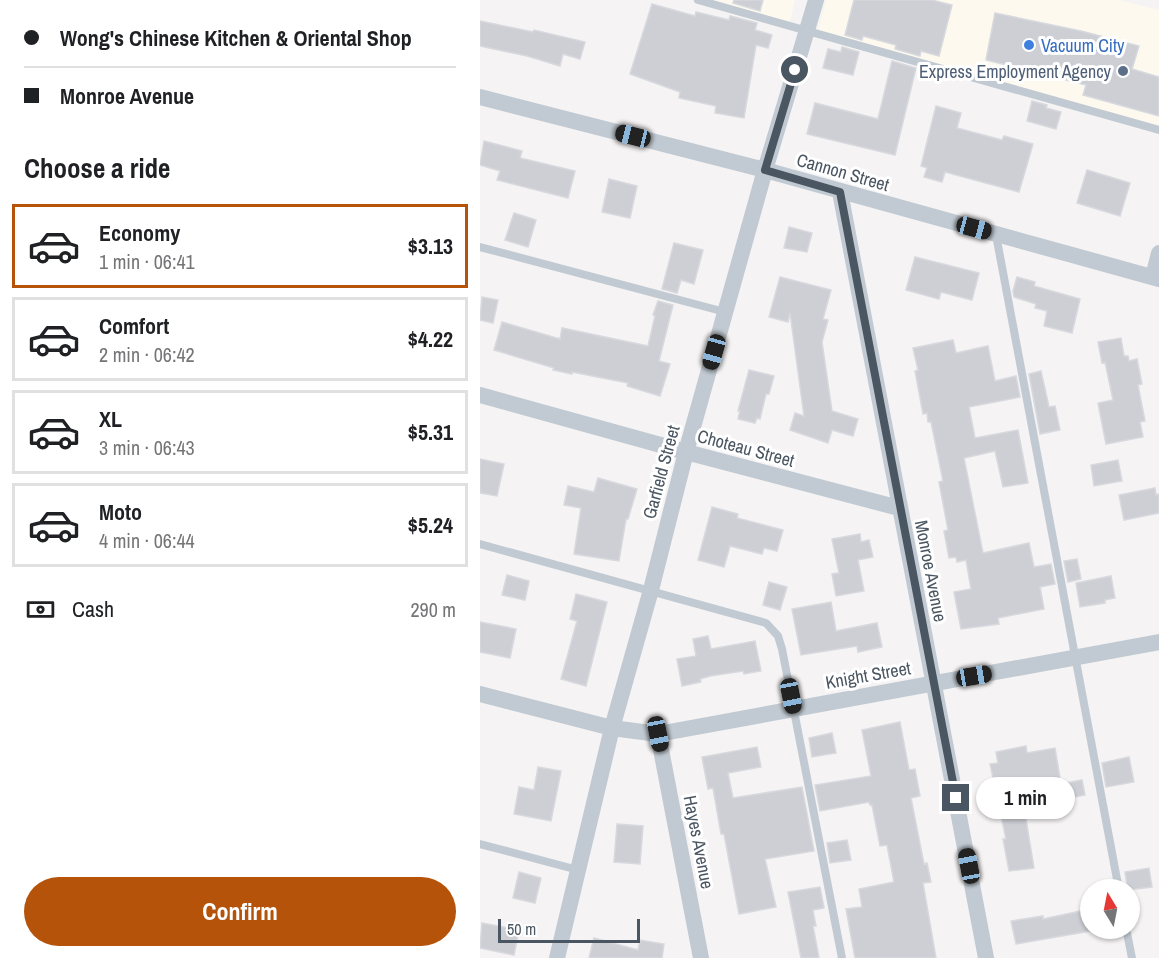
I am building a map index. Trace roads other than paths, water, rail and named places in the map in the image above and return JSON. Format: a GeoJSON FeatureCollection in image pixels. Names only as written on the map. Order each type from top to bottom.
{"type":"FeatureCollection","features":[{"type":"Feature","properties":{"kind":"street","name":"Garfield Street"},"geometry":{"type":"LineString","coordinates":[[557,958],[612,728],[651,590],[686,452],[765,170],[816,0]]}},
{"type":"Feature","properties":{"kind":"street","name":"Cannon Street"},"geometry":{"type":"LineString","coordinates":[[480,97],[765,170],[1156,278]]}},
{"type":"Feature","properties":{"kind":"street","name":"Monroe Avenue"},"geometry":{"type":"LineString","coordinates":[[840,192],[986,958]]}},
{"type":"Feature","properties":{"kind":"street"},"geometry":{"type":"LineString","coordinates":[[1156,278],[1159,253]]}},
{"type":"Feature","properties":{"kind":"street","name":"Choteau Street"},"geometry":{"type":"LineString","coordinates":[[480,394],[686,452],[899,508]]}},
{"type":"Feature","properties":{"kind":"street","name":"Knight Street"},"geometry":{"type":"LineString","coordinates":[[480,694],[612,728],[658,734],[1159,642]]}},
{"type":"Feature","properties":{"kind":"street","name":"Hayes Avenue"},"geometry":{"type":"LineString","coordinates":[[658,734],[701,958]]}},
{"type":"Feature","properties":{"kind":"lane"},"geometry":{"type":"LineString","coordinates":[[698,0],[1159,130]]}},
{"type":"Feature","properties":{"kind":"lane"},"geometry":{"type":"LineString","coordinates":[[996,235],[1117,879]]}},
{"type":"Feature","properties":{"kind":"lane"},"geometry":{"type":"LineString","coordinates":[[480,247],[725,312]]}},
{"type":"Feature","properties":{"kind":"lane"},"geometry":{"type":"LineString","coordinates":[[480,544],[766,623],[778,636],[842,958]]}},
{"type":"Feature","properties":{"kind":"lane"},"geometry":{"type":"LineString","coordinates":[[480,844],[578,870]]}},
{"type":"Feature","properties":{"kind":"lane"},"geometry":{"type":"LineString","coordinates":[[1128,939],[1132,958]]}},
{"type":"Feature","properties":{"kind":"place","name":"Vacuum City"},"geometry":{"type":"Point","coordinates":[1029,45]}},
{"type":"Feature","properties":{"kind":"place","name":"Express Employment Agency"},"geometry":{"type":"Point","coordinates":[1123,71]}}]}
